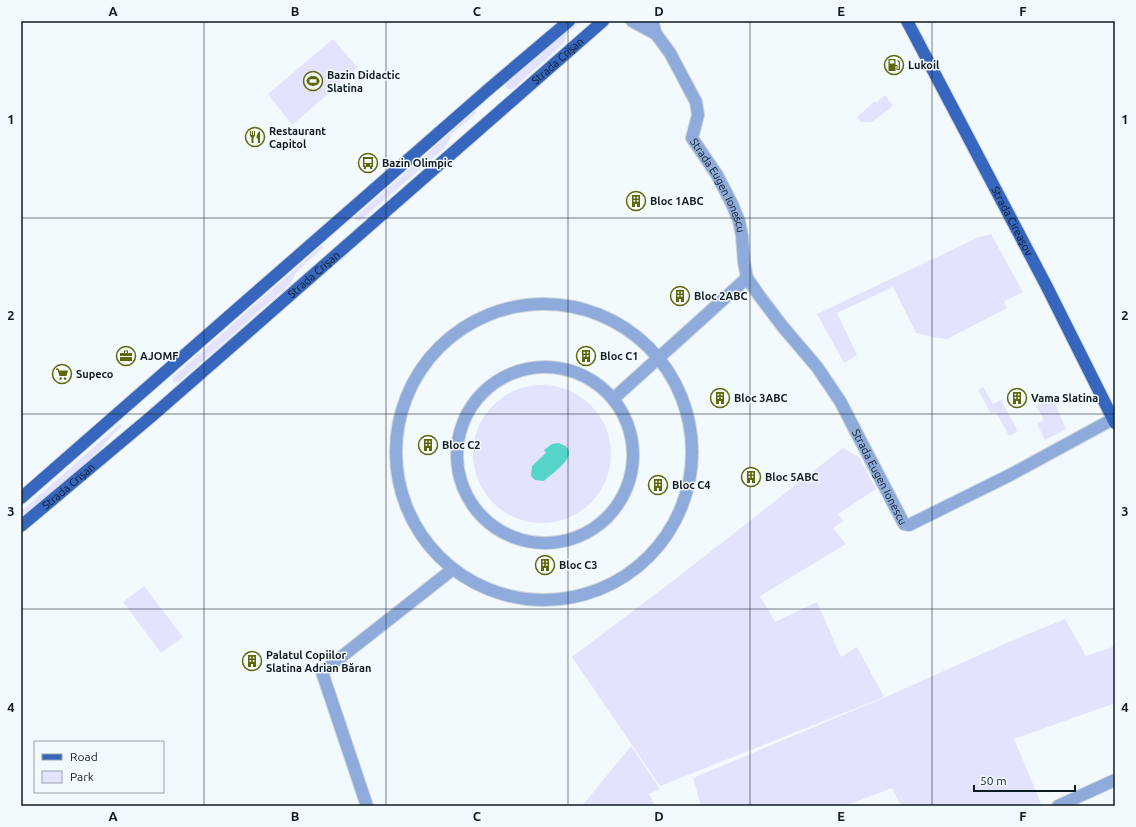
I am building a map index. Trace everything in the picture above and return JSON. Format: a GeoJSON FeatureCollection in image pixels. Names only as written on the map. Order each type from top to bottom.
{"type":"FeatureCollection","features":[{"type":"Feature","properties":{"kind":"main road","name":"Strada Crișan"},"geometry":{"type":"LineString","coordinates":[[21,498],[490,88],[569,21]]}},
{"type":"Feature","properties":{"kind":"main road","name":"Strada Crișan"},"geometry":{"type":"LineString","coordinates":[[21,526],[152,416],[603,21]]}},
{"type":"Feature","properties":{"kind":"main road","name":"Strada Cireașov"},"geometry":{"type":"LineString","coordinates":[[907,21],[1047,287],[1114,421]]}},
{"type":"Feature","properties":{"kind":"street","name":"Strada Eugen Ionescu"},"geometry":{"type":"LineString","coordinates":[[632,21],[656,34]]}},
{"type":"Feature","properties":{"kind":"street","name":"Strada Eugen Ionescu"},"geometry":{"type":"LineString","coordinates":[[652,21],[656,34],[670,53],[696,102],[698,115],[692,138],[717,174],[739,221],[747,278],[783,327],[817,367],[840,401],[904,524],[909,525],[1114,421]]}},
{"type":"Feature","properties":{"kind":"street"},"geometry":{"type":"LineString","coordinates":[[613,399],[747,278]]}},
{"type":"Feature","properties":{"kind":"street"},"geometry":{"type":"LineString","coordinates":[[566,305],[614,321],[638,337],[659,358],[681,395],[691,432],[691,470],[682,508],[667,535],[647,558],[613,583],[573,597],[531,599],[490,590],[453,569],[428,545],[410,515],[398,482],[395,448],[400,413],[413,381],[420,369],[436,349],[456,332],[484,316],[515,306],[566,305]]}},
{"type":"Feature","properties":{"kind":"street"},"geometry":{"type":"LineString","coordinates":[[532,368],[555,368],[577,373],[597,384],[613,399],[627,422],[633,448],[631,474],[622,498],[606,519],[585,534],[561,542],[535,543],[511,536],[489,523],[471,504],[460,480],[457,454],[461,428],[472,405],[490,386],[510,374],[517,372],[532,368]]}},
{"type":"Feature","properties":{"kind":"street"},"geometry":{"type":"LineString","coordinates":[[367,806],[322,672],[453,569]]}},
{"type":"Feature","properties":{"kind":"street"},"geometry":{"type":"LineString","coordinates":[[1058,806],[1115,780]]}},
{"type":"Feature","properties":{"kind":"green space"},"geometry":{"type":"Polygon","coordinates":[[[579,21],[582,21],[568,33],[564,43],[513,89],[508,89],[505,87],[506,84],[579,21]]]}},
{"type":"Feature","properties":{"kind":"green space","name":"Bazin Didactic Slatina"},"geometry":{"type":"Polygon","coordinates":[[[333,39],[358,68],[292,125],[268,94],[333,39]]]}},
{"type":"Feature","properties":{"kind":"green space"},"geometry":{"type":"Polygon","coordinates":[[[885,95],[893,106],[872,122],[861,122],[857,117],[875,101],[876,103],[885,95]]]}},
{"type":"Feature","properties":{"kind":"green space"},"geometry":{"type":"Polygon","coordinates":[[[475,111],[477,113],[452,134],[445,148],[360,221],[355,219],[355,217],[475,111]]]}},
{"type":"Feature","properties":{"kind":"green space"},"geometry":{"type":"Polygon","coordinates":[[[991,234],[1023,292],[1004,301],[1007,308],[947,339],[932,337],[916,333],[893,287],[837,313],[857,355],[844,363],[817,314],[979,237],[991,234]]]}},
{"type":"Feature","properties":{"kind":"green space"},"geometry":{"type":"Polygon","coordinates":[[[322,245],[324,247],[296,273],[290,284],[179,382],[174,383],[172,380],[174,376],[322,245]]]}},
{"type":"Feature","properties":{"kind":"green space"},"geometry":{"type":"Polygon","coordinates":[[[542,385],[568,390],[591,405],[606,428],[611,454],[606,480],[591,503],[568,518],[542,523],[516,518],[493,503],[478,480],[473,454],[478,428],[493,405],[516,390],[542,385]]]}},
{"type":"Feature","properties":{"kind":"green space"},"geometry":{"type":"Polygon","coordinates":[[[983,387],[993,404],[1001,400],[1018,431],[1009,436],[996,412],[991,414],[978,390],[983,387]]]}},
{"type":"Feature","properties":{"kind":"green space"},"geometry":{"type":"Polygon","coordinates":[[[1052,397],[1066,429],[1045,440],[1037,424],[1044,420],[1036,406],[1052,397]]]}},
{"type":"Feature","properties":{"kind":"green space"},"geometry":{"type":"Polygon","coordinates":[[[120,424],[122,426],[101,449],[21,520],[21,511],[120,424]]]}},
{"type":"Feature","properties":{"kind":"green space"},"geometry":{"type":"Polygon","coordinates":[[[843,448],[859,457],[876,489],[838,514],[843,521],[833,528],[846,544],[760,596],[775,622],[817,602],[841,657],[857,647],[884,697],[660,786],[572,657],[674,580],[843,448]]]}},
{"type":"Feature","properties":{"kind":"green space"},"geometry":{"type":"Polygon","coordinates":[[[144,586],[183,637],[161,653],[123,602],[144,586]]]}},
{"type":"Feature","properties":{"kind":"green space"},"geometry":{"type":"Polygon","coordinates":[[[1065,619],[1086,656],[1115,646],[1115,703],[1014,739],[1041,803],[1035,806],[901,806],[892,788],[845,806],[701,806],[693,778],[888,696],[1004,644],[1065,619]]]}},
{"type":"Feature","properties":{"kind":"green space"},"geometry":{"type":"Polygon","coordinates":[[[631,746],[660,789],[649,794],[655,806],[582,806],[631,746]]]}},
{"type":"Feature","properties":{"kind":"shaded area"},"geometry":{"type":"Polygon","coordinates":[[[558,443],[566,447],[569,451],[569,456],[560,467],[544,481],[535,480],[531,476],[532,466],[546,453],[544,450],[552,444],[558,443]]]}},
{"type":"Feature","properties":{"kind":"place","name":"Lukoil"},"geometry":{"type":"Point","coordinates":[894,65]}},
{"type":"Feature","properties":{"kind":"place","name":"Bazin Didactic Slatina"},"geometry":{"type":"Point","coordinates":[313,81]}},
{"type":"Feature","properties":{"kind":"place","name":"Restaurant Capitol"},"geometry":{"type":"Point","coordinates":[255,137]}},
{"type":"Feature","properties":{"kind":"place","name":"Bazin Olimpic"},"geometry":{"type":"Point","coordinates":[368,163]}},
{"type":"Feature","properties":{"kind":"place","name":"Bloc 1ABC"},"geometry":{"type":"Point","coordinates":[636,201]}},
{"type":"Feature","properties":{"kind":"place","name":"Bloc 2ABC"},"geometry":{"type":"Point","coordinates":[680,296]}},
{"type":"Feature","properties":{"kind":"place","name":"AJOMF"},"geometry":{"type":"Point","coordinates":[126,356]}},
{"type":"Feature","properties":{"kind":"place","name":"Bloc C1"},"geometry":{"type":"Point","coordinates":[586,356]}},
{"type":"Feature","properties":{"kind":"place","name":"Supeco"},"geometry":{"type":"Point","coordinates":[62,374]}},
{"type":"Feature","properties":{"kind":"place","name":"Bloc 3ABC"},"geometry":{"type":"Point","coordinates":[720,398]}},
{"type":"Feature","properties":{"kind":"place","name":"Vama Slatina"},"geometry":{"type":"Point","coordinates":[1017,398]}},
{"type":"Feature","properties":{"kind":"place","name":"Bloc C2"},"geometry":{"type":"Point","coordinates":[428,445]}},
{"type":"Feature","properties":{"kind":"place","name":"Bloc 5ABC"},"geometry":{"type":"Point","coordinates":[751,477]}},
{"type":"Feature","properties":{"kind":"place","name":"Bloc C4"},"geometry":{"type":"Point","coordinates":[658,485]}},
{"type":"Feature","properties":{"kind":"place","name":"Bloc C3"},"geometry":{"type":"Point","coordinates":[545,565]}},
{"type":"Feature","properties":{"kind":"place","name":"Palatul Copiilor Slatina Adrian Băran"},"geometry":{"type":"Point","coordinates":[252,661]}}]}
